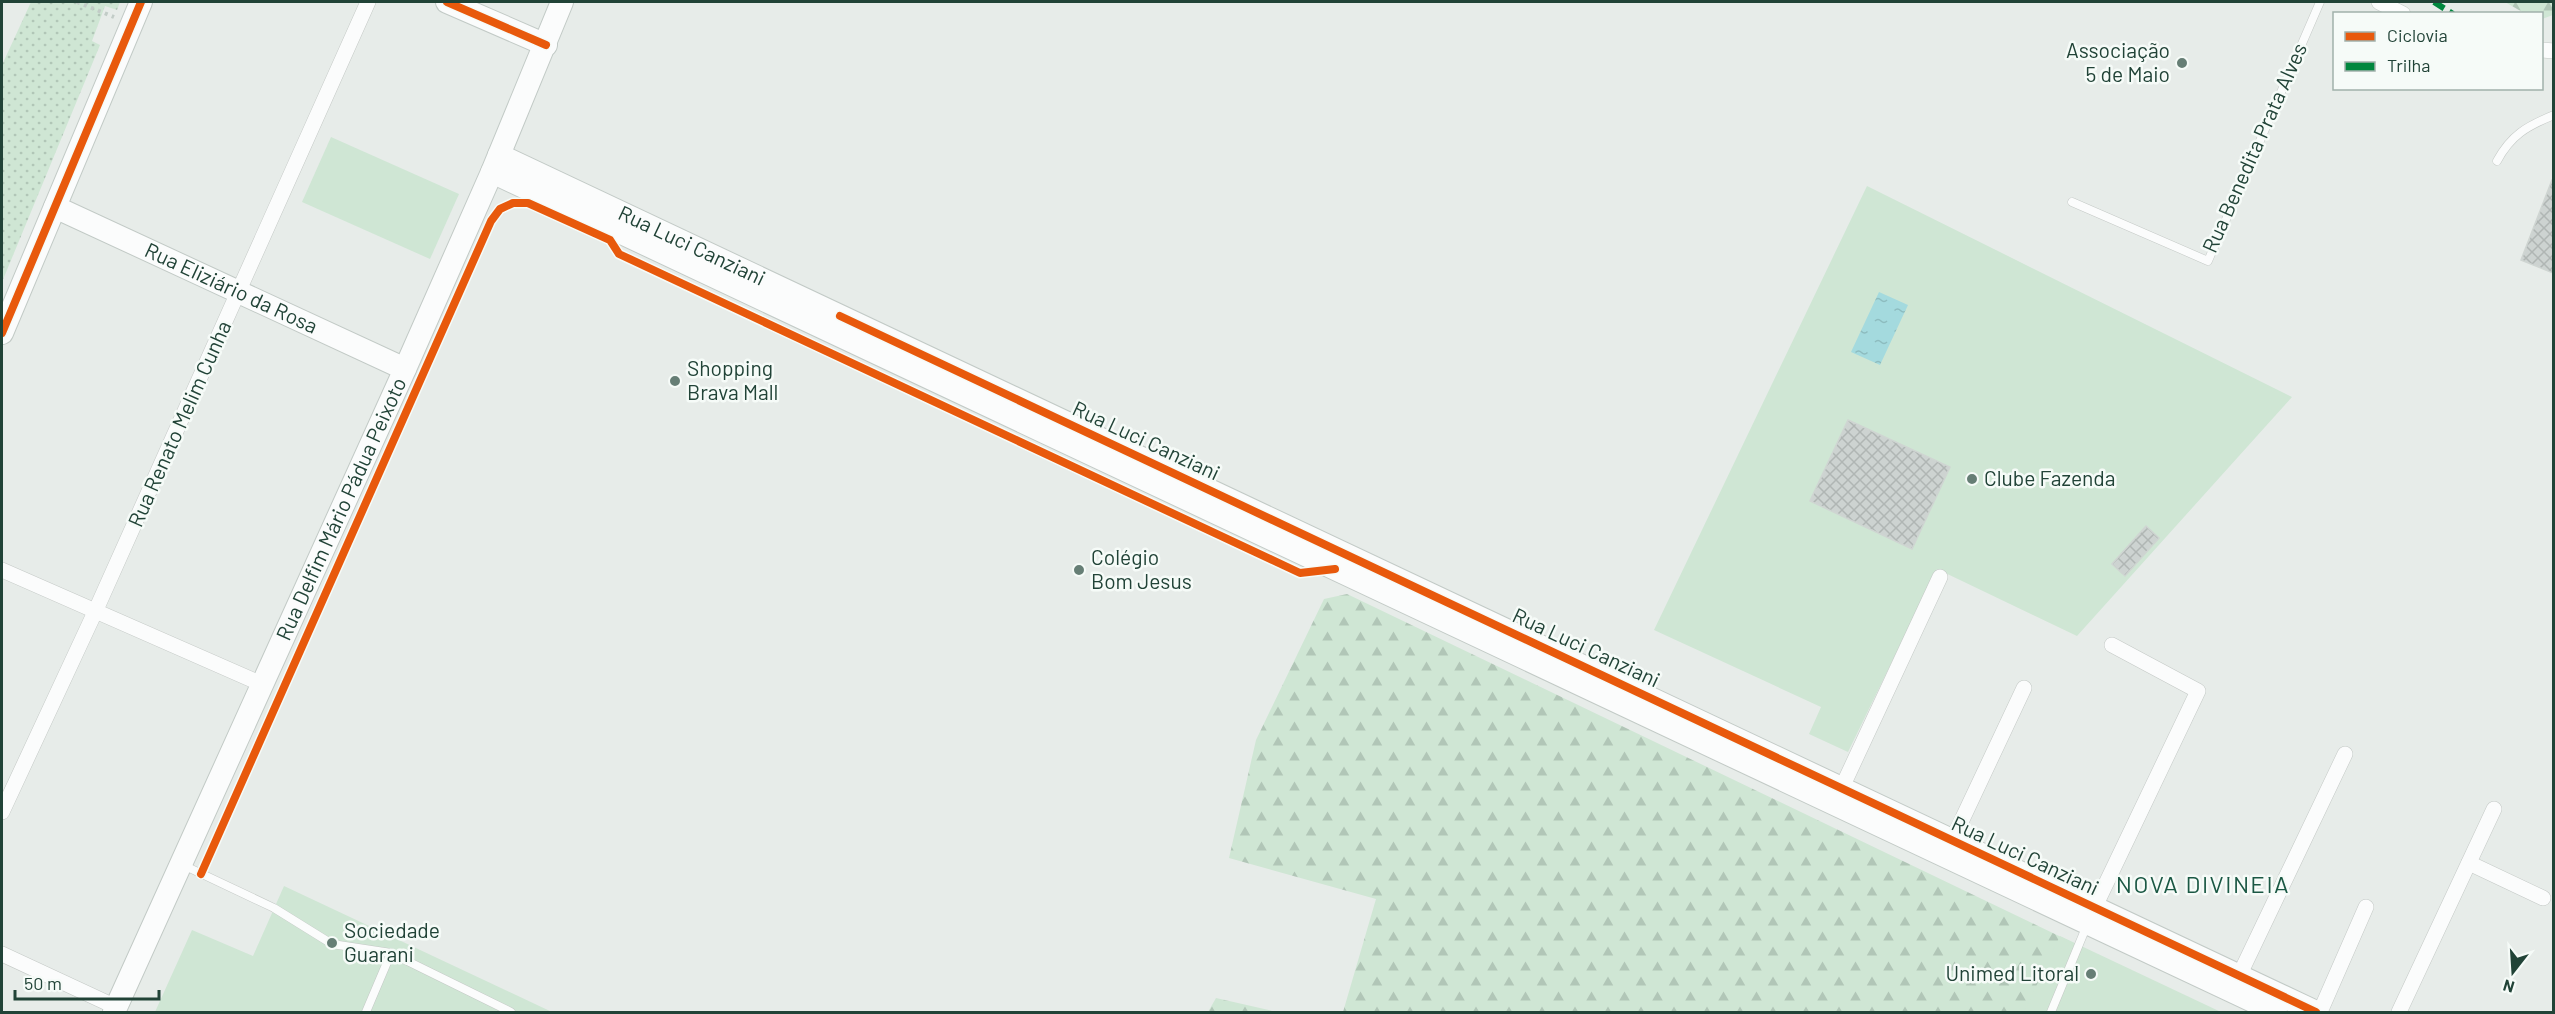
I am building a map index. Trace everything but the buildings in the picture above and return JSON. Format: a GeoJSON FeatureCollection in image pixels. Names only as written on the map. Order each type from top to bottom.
{"type":"FeatureCollection","features":[{"type":"Feature","properties":{"kind":"main road"},"geometry":{"type":"LineString","coordinates":[[2,333],[141,2]]}},
{"type":"Feature","properties":{"kind":"main road"},"geometry":{"type":"LineString","coordinates":[[447,2],[546,45]]}},
{"type":"Feature","properties":{"kind":"main road","name":"Rua Delfim Mário Pádua Peixoto"},"geometry":{"type":"LineString","coordinates":[[115,1010],[405,369],[546,45],[562,2]]}},
{"type":"Feature","properties":{"kind":"main road","name":"Rua Luci Canziani"},"geometry":{"type":"LineString","coordinates":[[495,163],[2091,916],[2239,976],[2316,1012]]}},
{"type":"Feature","properties":{"kind":"main road","name":"Rua Eliziário da Rosa"},"geometry":{"type":"LineString","coordinates":[[55,207],[405,369]]}},
{"type":"Feature","properties":{"kind":"main road","name":"Rua Luci Canziani"},"geometry":{"type":"LineString","coordinates":[[1838,797],[1952,841],[2276,1012]]}},
{"type":"Feature","properties":{"kind":"street","name":"Rua Renato Melim Cunha"},"geometry":{"type":"LineString","coordinates":[[2,812],[95,612],[368,2]]}},
{"type":"Feature","properties":{"kind":"street"},"geometry":{"type":"LineString","coordinates":[[2379,2],[2399,12]]}},
{"type":"Feature","properties":{"kind":"street"},"geometry":{"type":"LineString","coordinates":[[2,570],[264,685]]}},
{"type":"Feature","properties":{"kind":"street"},"geometry":{"type":"LineString","coordinates":[[1838,797],[1940,577]]}},
{"type":"Feature","properties":{"kind":"street"},"geometry":{"type":"LineString","coordinates":[[2091,916],[2198,691],[2112,645]]}},
{"type":"Feature","properties":{"kind":"street"},"geometry":{"type":"LineString","coordinates":[[1952,841],[2024,688]]}},
{"type":"Feature","properties":{"kind":"street"},"geometry":{"type":"LineString","coordinates":[[2239,976],[2345,754]]}},
{"type":"Feature","properties":{"kind":"street"},"geometry":{"type":"LineString","coordinates":[[2399,1012],[2494,809]]}},
{"type":"Feature","properties":{"kind":"street"},"geometry":{"type":"LineString","coordinates":[[2469,863],[2543,898]]}},
{"type":"Feature","properties":{"kind":"street"},"geometry":{"type":"LineString","coordinates":[[2320,1012],[2366,907]]}},
{"type":"Feature","properties":{"kind":"street"},"geometry":{"type":"LineString","coordinates":[[2,954],[115,1010]]}},
{"type":"Feature","properties":{"kind":"lane","name":"Rua Benedita Prata Alves"},"geometry":{"type":"LineString","coordinates":[[2072,202],[2208,261],[2320,2]]}},
{"type":"Feature","properties":{"kind":"lane"},"geometry":{"type":"LineString","coordinates":[[2497,161],[2505,147],[2526,127],[2553,115]]}},
{"type":"Feature","properties":{"kind":"lane"},"geometry":{"type":"LineString","coordinates":[[181,864],[274,908],[332,944],[391,953],[511,1012]]}},
{"type":"Feature","properties":{"kind":"lane"},"geometry":{"type":"LineString","coordinates":[[2051,1012],[2091,916]]}},
{"type":"Feature","properties":{"kind":"lane"},"geometry":{"type":"LineString","coordinates":[[366,1012],[391,953]]}},
{"type":"Feature","properties":{"kind":"path"},"geometry":{"type":"LineString","coordinates":[[77,2],[117,19]]}},
{"type":"Feature","properties":{"kind":"green space"},"geometry":{"type":"Polygon","coordinates":[[[31,2],[120,2],[117,10],[105,6],[92,41],[100,45],[2,282],[2,65],[31,2]]]}},
{"type":"Feature","properties":{"kind":"green space"},"geometry":{"type":"Polygon","coordinates":[[[2505,2],[2553,2],[2553,15],[2543,19],[2543,12],[2522,12],[2505,2]]]}},
{"type":"Feature","properties":{"kind":"green space"},"geometry":{"type":"Polygon","coordinates":[[[331,137],[459,194],[430,259],[302,202],[331,137]]]}},
{"type":"Feature","properties":{"kind":"green space","name":"Clube Fazenda"},"geometry":{"type":"Polygon","coordinates":[[[1867,186],[2292,397],[2077,636],[1937,569],[1848,752],[1809,734],[1821,707],[1654,630],[1867,186]]]}},
{"type":"Feature","properties":{"kind":"green space"},"geometry":{"type":"Polygon","coordinates":[[[1347,594],[2217,1012],[1343,1012],[1376,899],[1229,858],[1256,740],[1324,599],[1347,594]]]}},
{"type":"Feature","properties":{"kind":"green space","name":"Sociedade Guarani"},"geometry":{"type":"Polygon","coordinates":[[[284,886],[552,1012],[155,1012],[192,930],[253,956],[284,886]]]}},
{"type":"Feature","properties":{"kind":"green space","name":"Unimed Litoral"},"geometry":{"type":"Polygon","coordinates":[[[2060,936],[2221,1012],[2024,1012],[2060,936]]]}},
{"type":"Feature","properties":{"kind":"green space"},"geometry":{"type":"Polygon","coordinates":[[[1216,998],[1277,1012],[1208,1012],[1216,998]]]}},
{"type":"Feature","properties":{"kind":"water"},"geometry":{"type":"Polygon","coordinates":[[[1879,292],[1908,305],[1880,365],[1851,352],[1879,292]]]}},
{"type":"Feature","properties":{"kind":"marked path"},"geometry":{"type":"LineString","coordinates":[[2434,2],[2450,12]]}},
{"type":"Feature","properties":{"kind":"cycle path"},"geometry":{"type":"LineString","coordinates":[[2,333],[141,2]]}},
{"type":"Feature","properties":{"kind":"cycle path"},"geometry":{"type":"LineString","coordinates":[[447,2],[546,45]]}},
{"type":"Feature","properties":{"kind":"cycle path"},"geometry":{"type":"LineString","coordinates":[[201,874],[491,221],[500,209],[513,203],[528,203],[610,240],[619,254],[1300,573],[1335,569]]}},
{"type":"Feature","properties":{"kind":"cycle path"},"geometry":{"type":"LineString","coordinates":[[840,316],[2316,1012]]}},
{"type":"Feature","properties":{"kind":"place","name":"Associação 5 de Maio"},"geometry":{"type":"Point","coordinates":[2182,63]}},
{"type":"Feature","properties":{"kind":"place","name":"Shopping Brava Mall"},"geometry":{"type":"Point","coordinates":[675,381]}},
{"type":"Feature","properties":{"kind":"place","name":"Clube Fazenda"},"geometry":{"type":"Point","coordinates":[1972,479]}},
{"type":"Feature","properties":{"kind":"place","name":"Colégio Bom Jesus"},"geometry":{"type":"Point","coordinates":[1079,570]}},
{"type":"Feature","properties":{"kind":"place","name":"Sociedade Guarani"},"geometry":{"type":"Point","coordinates":[332,943]}},
{"type":"Feature","properties":{"kind":"place","name":"Unimed Litoral"},"geometry":{"type":"Point","coordinates":[2091,974]}},
{"type":"Feature","properties":{"kind":"district","name":"NOVA DIVINEIA"},"geometry":{"type":"Point","coordinates":[2203,885]}}]}
